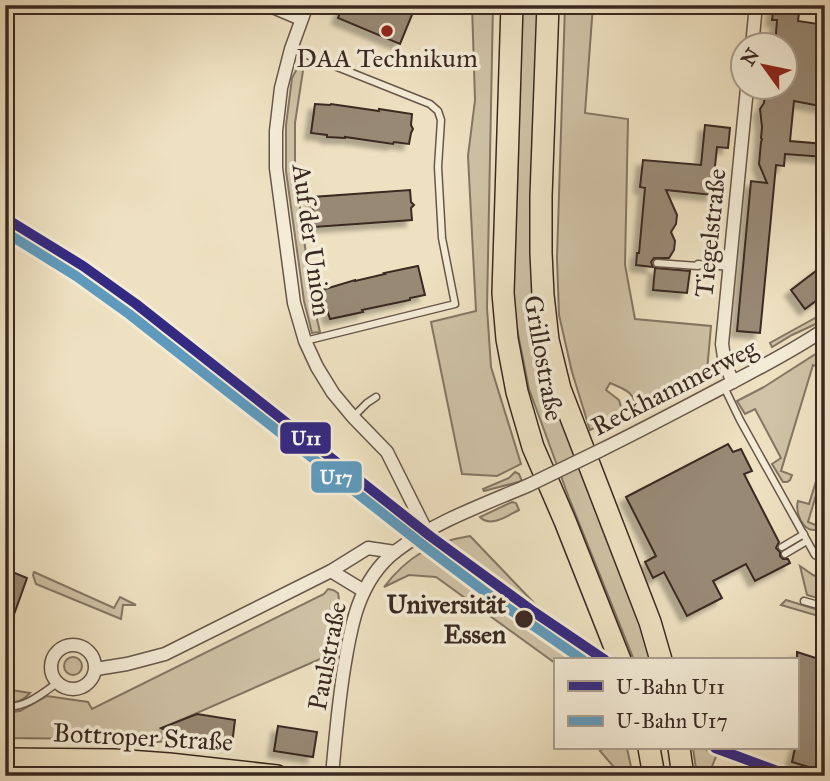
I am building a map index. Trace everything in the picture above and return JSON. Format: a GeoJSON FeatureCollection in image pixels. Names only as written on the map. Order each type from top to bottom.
{"type":"FeatureCollection","features":[{"type":"Feature","properties":{"kind":"main road","name":"Grillostraße"},"geometry":{"type":"LineString","coordinates":[[512,5],[503,293],[507,339],[517,392],[533,447],[620,658]]}},
{"type":"Feature","properties":{"kind":"main road","name":"Grillostraße"},"geometry":{"type":"LineString","coordinates":[[548,5],[541,253],[548,340],[560,389],[650,622],[660,658]]}},
{"type":"Feature","properties":{"kind":"main road"},"geometry":{"type":"LineString","coordinates":[[649,750],[654,776]]}},
{"type":"Feature","properties":{"kind":"main road"},"geometry":{"type":"LineString","coordinates":[[679,750],[683,776]]}},
{"type":"Feature","properties":{"kind":"main road","name":"Bottroper Straße"},"geometry":{"type":"LineString","coordinates":[[5,759],[114,760],[277,776]]}},
{"type":"Feature","properties":{"kind":"street"},"geometry":{"type":"LineString","coordinates":[[268,5],[301,19]]}},
{"type":"Feature","properties":{"kind":"street","name":"Auf der Union"},"geometry":{"type":"LineString","coordinates":[[307,5],[291,49],[281,88],[276,131],[276,167],[294,303],[305,341],[317,367],[333,393],[387,452],[426,532]]}},
{"type":"Feature","properties":{"kind":"street"},"geometry":{"type":"LineString","coordinates":[[753,32],[756,5]]}},
{"type":"Feature","properties":{"kind":"street","name":"Tiegelstraße"},"geometry":{"type":"LineString","coordinates":[[729,384],[722,344],[746,102]]}},
{"type":"Feature","properties":{"kind":"street","name":"Reckhammerweg"},"geometry":{"type":"LineString","coordinates":[[426,532],[661,421],[784,355],[825,329]]}},
{"type":"Feature","properties":{"kind":"street","name":"Paulstraße"},"geometry":{"type":"LineString","coordinates":[[332,776],[336,721],[349,634],[364,591],[371,578],[395,552],[426,532]]}},
{"type":"Feature","properties":{"kind":"street"},"geometry":{"type":"LineString","coordinates":[[96,669],[165,654],[331,571],[368,548],[395,552]]}},
{"type":"Feature","properties":{"kind":"street"},"geometry":{"type":"LineString","coordinates":[[331,571],[364,591]]}},
{"type":"Feature","properties":{"kind":"street"},"geometry":{"type":"LineString","coordinates":[[68,645],[82,646],[88,650],[96,669],[94,676],[84,687],[70,690],[57,683],[51,672],[52,659],[56,652],[68,645]]}},
{"type":"Feature","properties":{"kind":"lane"},"geometry":{"type":"LineString","coordinates":[[291,49],[430,104],[438,111],[441,120],[438,167],[442,239],[456,304],[305,341]]}},
{"type":"Feature","properties":{"kind":"lane"},"geometry":{"type":"LineString","coordinates":[[657,263],[730,267]]}},
{"type":"Feature","properties":{"kind":"lane"},"geometry":{"type":"LineString","coordinates":[[729,384],[740,420],[815,555],[825,560]]}},
{"type":"Feature","properties":{"kind":"lane"},"geometry":{"type":"LineString","coordinates":[[353,417],[376,397]]}},
{"type":"Feature","properties":{"kind":"lane"},"geometry":{"type":"LineString","coordinates":[[783,550],[805,538]]}},
{"type":"Feature","properties":{"kind":"lane"},"geometry":{"type":"LineString","coordinates":[[804,601],[825,607]]}},
{"type":"Feature","properties":{"kind":"lane"},"geometry":{"type":"LineString","coordinates":[[5,708],[14,708],[25,703],[57,683]]}},
{"type":"Feature","properties":{"kind":"shaded area"},"geometry":{"type":"Polygon","coordinates":[[[472,5],[493,5],[487,308],[491,367],[521,464],[497,476],[462,474],[431,322],[476,311],[468,156],[475,100],[472,5]]]}},
{"type":"Feature","properties":{"kind":"shaded area"},"geometry":{"type":"Polygon","coordinates":[[[520,5],[541,5],[532,265],[651,658],[633,658],[529,389],[516,324],[511,267],[520,5]]]}},
{"type":"Feature","properties":{"kind":"shaded area"},"geometry":{"type":"Polygon","coordinates":[[[565,5],[593,5],[585,113],[628,119],[625,265],[635,319],[711,326],[707,371],[635,408],[631,394],[610,383],[606,390],[619,400],[623,414],[590,430],[572,372],[559,315],[557,258],[565,5]]]}},
{"type":"Feature","properties":{"kind":"shaded area"},"geometry":{"type":"Polygon","coordinates":[[[300,63],[304,64],[295,123],[295,169],[311,293],[320,332],[312,333],[304,301],[286,171],[286,125],[292,78],[300,63]]]}},
{"type":"Feature","properties":{"kind":"shaded area"},"geometry":{"type":"Polygon","coordinates":[[[815,318],[818,323],[772,347],[770,343],[815,318]]]}},
{"type":"Feature","properties":{"kind":"shaded area"},"geometry":{"type":"Polygon","coordinates":[[[825,348],[824,369],[813,365],[781,471],[792,475],[790,480],[783,482],[772,464],[781,458],[755,409],[745,414],[737,401],[825,348]]]}},
{"type":"Feature","properties":{"kind":"shaded area"},"geometry":{"type":"Polygon","coordinates":[[[825,452],[825,465],[808,522],[818,526],[815,530],[806,527],[800,520],[798,501],[809,504],[825,452]]]}},
{"type":"Feature","properties":{"kind":"shaded area"},"geometry":{"type":"Polygon","coordinates":[[[515,472],[522,481],[484,491],[483,489],[509,478],[515,472]]]}},
{"type":"Feature","properties":{"kind":"shaded area"},"geometry":{"type":"Polygon","coordinates":[[[512,502],[516,503],[519,510],[504,518],[489,521],[480,517],[512,502]]]}},
{"type":"Feature","properties":{"kind":"shaded area"},"geometry":{"type":"Polygon","coordinates":[[[470,536],[537,606],[592,645],[597,658],[554,658],[554,662],[436,577],[409,575],[384,587],[402,567],[421,552],[470,536]]]}},
{"type":"Feature","properties":{"kind":"shaded area"},"geometry":{"type":"Polygon","coordinates":[[[800,566],[825,580],[825,600],[807,595],[800,566]]]}},
{"type":"Feature","properties":{"kind":"shaded area"},"geometry":{"type":"Polygon","coordinates":[[[34,572],[114,608],[120,597],[136,605],[123,605],[121,619],[36,584],[34,572]]]}},
{"type":"Feature","properties":{"kind":"shaded area"},"geometry":{"type":"Polygon","coordinates":[[[328,589],[338,593],[339,599],[332,622],[327,656],[167,726],[169,734],[173,736],[167,741],[5,738],[5,713],[20,711],[47,696],[88,702],[92,709],[324,594],[328,589]]]}},
{"type":"Feature","properties":{"kind":"shaded area"},"geometry":{"type":"Polygon","coordinates":[[[786,600],[825,612],[825,618],[781,605],[786,600]]]}},
{"type":"Feature","properties":{"kind":"shaded area"},"geometry":{"type":"Polygon","coordinates":[[[73,657],[79,660],[82,666],[79,672],[73,675],[67,672],[64,666],[67,660],[73,657]]]}},
{"type":"Feature","properties":{"kind":"shaded area"},"geometry":{"type":"Polygon","coordinates":[[[5,689],[30,693],[19,701],[5,703],[5,689]]]}},
{"type":"Feature","properties":{"kind":"shaded area"},"geometry":{"type":"Polygon","coordinates":[[[627,750],[633,776],[601,776],[613,766],[600,751],[627,750]]]}},
{"type":"Feature","properties":{"kind":"shaded area"},"geometry":{"type":"Polygon","coordinates":[[[693,750],[708,750],[717,754],[711,769],[725,776],[697,776],[693,750]]]}},
{"type":"Feature","properties":{"kind":"shaded area"},"geometry":{"type":"Polygon","coordinates":[[[5,769],[219,776],[5,776],[5,769]]]}},
{"type":"Feature","properties":{"kind":"building","name":"DAA Technikum"},"geometry":{"type":"Polygon","coordinates":[[[343,5],[416,5],[400,44],[338,18],[343,5]]]}},
{"type":"Feature","properties":{"kind":"building"},"geometry":{"type":"Polygon","coordinates":[[[774,5],[800,5],[798,21],[825,25],[825,107],[798,102],[798,32],[776,32],[777,20],[772,20],[774,5]]]}},
{"type":"Feature","properties":{"kind":"building"},"geometry":{"type":"Polygon","coordinates":[[[794,102],[790,141],[825,144],[825,157],[785,154],[784,166],[776,165],[760,333],[737,331],[751,181],[767,183],[759,164],[762,139],[760,109],[764,103],[794,102]]]}},
{"type":"Feature","properties":{"kind":"building"},"geometry":{"type":"Polygon","coordinates":[[[315,104],[412,114],[413,129],[409,144],[327,137],[311,133],[315,104]]]}},
{"type":"Feature","properties":{"kind":"building"},"geometry":{"type":"Polygon","coordinates":[[[705,125],[730,128],[728,148],[717,147],[712,195],[666,190],[677,215],[671,232],[675,241],[674,250],[669,258],[654,258],[651,262],[653,267],[636,265],[645,188],[640,187],[643,160],[701,165],[705,125]]]}},
{"type":"Feature","properties":{"kind":"building"},"geometry":{"type":"Polygon","coordinates":[[[410,190],[411,202],[414,205],[411,208],[412,220],[314,227],[313,215],[310,212],[313,209],[312,197],[410,190]]]}},
{"type":"Feature","properties":{"kind":"building"},"geometry":{"type":"Polygon","coordinates":[[[825,264],[825,294],[805,309],[791,290],[825,264]]]}},
{"type":"Feature","properties":{"kind":"building"},"geometry":{"type":"Polygon","coordinates":[[[418,266],[425,295],[330,319],[323,305],[325,302],[322,290],[418,266]]]}},
{"type":"Feature","properties":{"kind":"building"},"geometry":{"type":"Polygon","coordinates":[[[655,268],[690,271],[687,293],[653,290],[655,268]]]}},
{"type":"Feature","properties":{"kind":"building"},"geometry":{"type":"Polygon","coordinates":[[[728,444],[733,452],[741,449],[752,471],[744,474],[779,542],[776,548],[780,556],[788,559],[790,563],[755,581],[746,564],[713,581],[722,598],[687,616],[664,572],[653,578],[645,562],[656,556],[626,497],[728,444]]]}},
{"type":"Feature","properties":{"kind":"building"},"geometry":{"type":"Polygon","coordinates":[[[5,569],[27,578],[7,634],[5,634],[5,569]]]}},
{"type":"Feature","properties":{"kind":"building"},"geometry":{"type":"Polygon","coordinates":[[[797,652],[825,661],[825,772],[792,762],[795,750],[798,750],[797,652]]]}},
{"type":"Feature","properties":{"kind":"building"},"geometry":{"type":"Polygon","coordinates":[[[197,714],[235,720],[232,744],[175,735],[161,728],[197,714]]]}},
{"type":"Feature","properties":{"kind":"building"},"geometry":{"type":"Polygon","coordinates":[[[278,726],[317,732],[313,757],[274,751],[278,726]]]}},
{"type":"Feature","properties":{"kind":"metro line","name":"U11"},"geometry":{"type":"LineString","coordinates":[[5,218],[83,266],[136,304],[430,536],[602,658]]}},
{"type":"Feature","properties":{"kind":"metro line","name":"U17"},"geometry":{"type":"LineString","coordinates":[[5,232],[76,276],[129,314],[423,545],[580,658]]}},
{"type":"Feature","properties":{"kind":"metro line","name":"U11"},"geometry":{"type":"LineString","coordinates":[[720,750],[791,776]]}},
{"type":"Feature","properties":{"kind":"place","name":"DAA Technikum"},"geometry":{"type":"Point","coordinates":[387,31]}},
{"type":"Feature","properties":{"kind":"place","name":"Universität Essen"},"geometry":{"type":"Point","coordinates":[524,619]}}]}
